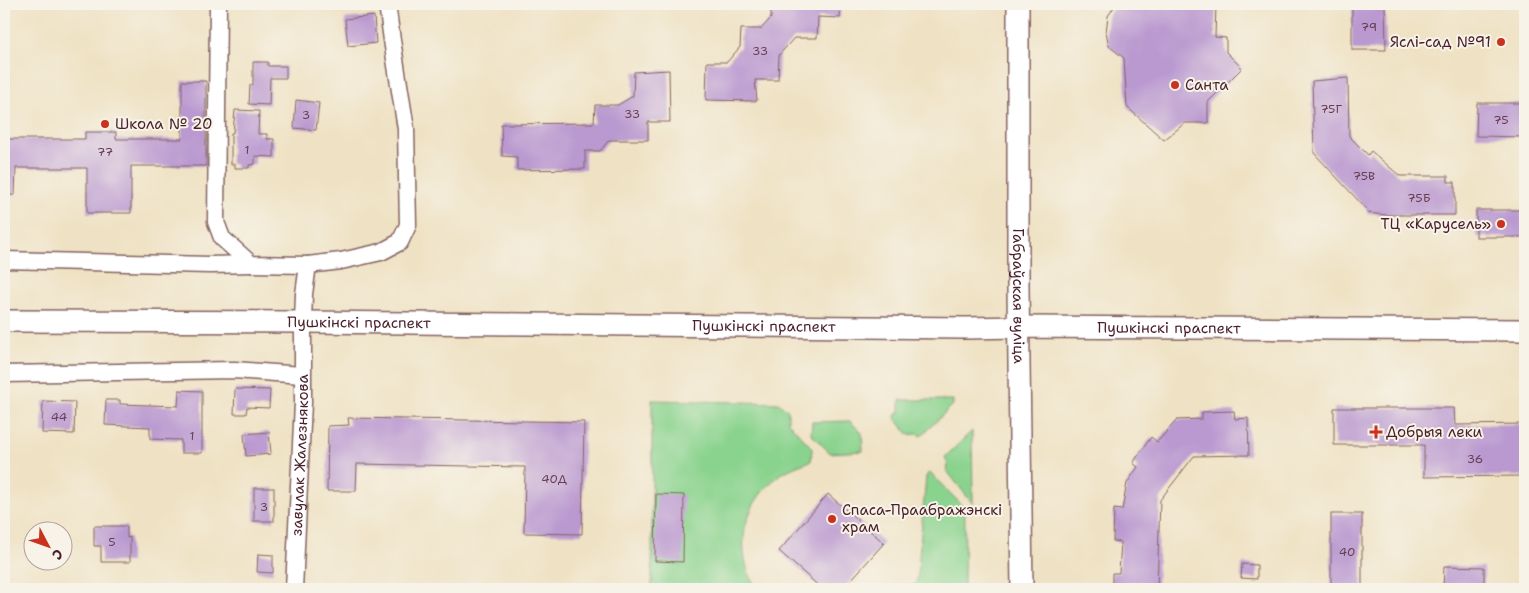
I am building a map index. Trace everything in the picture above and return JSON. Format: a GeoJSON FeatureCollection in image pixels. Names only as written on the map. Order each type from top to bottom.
{"type":"FeatureCollection","features":[{"type":"Feature","properties":{"kind":"main road","name":"Габраўская вуліца"},"geometry":{"type":"LineString","coordinates":[[1018,4],[1022,589]]}},
{"type":"Feature","properties":{"kind":"main road","name":"Пушкінскі праспект"},"geometry":{"type":"LineString","coordinates":[[4,321],[1525,330]]}},
{"type":"Feature","properties":{"kind":"street"},"geometry":{"type":"LineString","coordinates":[[218,4],[216,222],[222,238],[251,264]]}},
{"type":"Feature","properties":{"kind":"street"},"geometry":{"type":"LineString","coordinates":[[4,260],[308,266],[381,252],[400,242],[408,225],[406,129],[387,4]]}},
{"type":"Feature","properties":{"kind":"street","name":"завулак Жалезнякова"},"geometry":{"type":"LineString","coordinates":[[294,589],[303,403],[303,322],[308,266]]}},
{"type":"Feature","properties":{"kind":"street"},"geometry":{"type":"LineString","coordinates":[[4,374],[234,370],[302,374]]}},
{"type":"Feature","properties":{"kind":"green space"},"geometry":{"type":"Polygon","coordinates":[[[652,400],[779,403],[788,410],[788,422],[812,448],[811,461],[788,470],[776,478],[764,489],[755,502],[749,516],[745,530],[745,560],[757,589],[652,589],[652,400]]]}},
{"type":"Feature","properties":{"kind":"green space"},"geometry":{"type":"Polygon","coordinates":[[[900,400],[953,400],[953,405],[921,436],[917,434],[909,435],[895,418],[896,414],[900,413],[900,400]]]}},
{"type":"Feature","properties":{"kind":"green space"},"geometry":{"type":"Polygon","coordinates":[[[850,421],[862,433],[863,451],[830,453],[811,434],[812,422],[850,421]]]}},
{"type":"Feature","properties":{"kind":"green space"},"geometry":{"type":"Polygon","coordinates":[[[972,431],[973,504],[947,471],[948,465],[945,457],[972,431]]]}},
{"type":"Feature","properties":{"kind":"green space"},"geometry":{"type":"Polygon","coordinates":[[[930,473],[965,508],[964,589],[911,589],[917,581],[926,476],[930,473]]]}},
{"type":"Feature","properties":{"kind":"building"},"geometry":{"type":"Polygon","coordinates":[[[771,4],[841,4],[840,18],[818,17],[817,38],[794,38],[779,55],[778,80],[755,80],[757,101],[706,100],[707,62],[727,62],[740,47],[741,29],[761,29],[771,18],[771,4]]]}},
{"type":"Feature","properties":{"kind":"building","name":"Санта"},"geometry":{"type":"Polygon","coordinates":[[[1116,4],[1216,4],[1215,37],[1226,38],[1226,52],[1242,68],[1208,102],[1208,123],[1185,123],[1164,140],[1127,107],[1124,58],[1109,46],[1106,32],[1108,16],[1116,4]]]}},
{"type":"Feature","properties":{"kind":"building"},"geometry":{"type":"Polygon","coordinates":[[[1352,4],[1385,4],[1386,50],[1352,50],[1352,4]]]}},
{"type":"Feature","properties":{"kind":"building"},"geometry":{"type":"Polygon","coordinates":[[[374,16],[376,43],[348,46],[345,19],[374,16]]]}},
{"type":"Feature","properties":{"kind":"building"},"geometry":{"type":"Polygon","coordinates":[[[253,62],[268,62],[268,66],[286,66],[286,78],[270,78],[269,105],[249,104],[250,85],[253,85],[253,62]]]}},
{"type":"Feature","properties":{"kind":"building"},"geometry":{"type":"Polygon","coordinates":[[[669,70],[670,122],[648,122],[648,140],[609,140],[600,151],[585,151],[585,169],[517,170],[517,157],[502,156],[501,124],[594,123],[595,105],[618,105],[633,96],[634,72],[669,70]]]}},
{"type":"Feature","properties":{"kind":"building"},"geometry":{"type":"Polygon","coordinates":[[[1348,78],[1349,136],[1368,155],[1371,151],[1400,176],[1448,176],[1448,182],[1455,182],[1455,215],[1387,215],[1367,213],[1367,210],[1314,153],[1312,81],[1348,78]]]}},
{"type":"Feature","properties":{"kind":"building"},"geometry":{"type":"Polygon","coordinates":[[[182,81],[206,81],[206,166],[131,166],[131,213],[87,213],[87,168],[16,168],[15,195],[4,195],[4,139],[85,139],[85,132],[116,132],[116,139],[182,139],[182,81]]]}},
{"type":"Feature","properties":{"kind":"building"},"geometry":{"type":"Polygon","coordinates":[[[296,100],[319,103],[316,130],[294,128],[296,100]]]}},
{"type":"Feature","properties":{"kind":"building"},"geometry":{"type":"Polygon","coordinates":[[[1477,103],[1525,103],[1525,137],[1476,136],[1477,103]]]}},
{"type":"Feature","properties":{"kind":"building"},"geometry":{"type":"Polygon","coordinates":[[[235,110],[259,111],[258,134],[267,134],[267,139],[274,139],[274,157],[255,156],[255,164],[249,165],[249,168],[235,168],[235,164],[231,164],[231,133],[233,133],[235,110]]]}},
{"type":"Feature","properties":{"kind":"building","name":"ТЦ «Карусель»"},"geometry":{"type":"Polygon","coordinates":[[[1476,210],[1525,210],[1525,237],[1476,237],[1476,210]]]}},
{"type":"Feature","properties":{"kind":"building"},"geometry":{"type":"Polygon","coordinates":[[[235,389],[270,390],[269,408],[247,407],[246,414],[234,414],[235,389]]]}},
{"type":"Feature","properties":{"kind":"building"},"geometry":{"type":"Polygon","coordinates":[[[179,390],[202,391],[202,453],[181,453],[181,440],[150,439],[150,427],[105,425],[106,400],[120,400],[120,404],[178,406],[179,390]]]}},
{"type":"Feature","properties":{"kind":"building"},"geometry":{"type":"Polygon","coordinates":[[[43,401],[75,402],[74,434],[42,433],[43,401]]]}},
{"type":"Feature","properties":{"kind":"building"},"geometry":{"type":"Polygon","coordinates":[[[1334,408],[1454,408],[1455,425],[1525,424],[1525,476],[1424,477],[1424,445],[1334,445],[1334,408]]]}},
{"type":"Feature","properties":{"kind":"building"},"geometry":{"type":"Polygon","coordinates":[[[1234,411],[1235,419],[1248,418],[1249,455],[1194,456],[1160,500],[1157,589],[1112,589],[1112,573],[1119,573],[1121,542],[1113,541],[1114,509],[1122,510],[1127,483],[1138,467],[1133,463],[1151,437],[1157,442],[1177,420],[1202,419],[1202,412],[1234,411]]]}},
{"type":"Feature","properties":{"kind":"building"},"geometry":{"type":"Polygon","coordinates":[[[348,418],[584,422],[582,534],[524,533],[525,467],[357,464],[356,491],[327,491],[328,426],[349,425],[348,418]]]}},
{"type":"Feature","properties":{"kind":"building"},"geometry":{"type":"Polygon","coordinates":[[[269,432],[271,454],[246,456],[244,434],[269,432]]]}},
{"type":"Feature","properties":{"kind":"building"},"geometry":{"type":"Polygon","coordinates":[[[254,488],[274,488],[274,521],[254,521],[254,488]]]}},
{"type":"Feature","properties":{"kind":"building"},"geometry":{"type":"Polygon","coordinates":[[[656,494],[684,495],[683,562],[655,561],[656,494]]]}},
{"type":"Feature","properties":{"kind":"building","name":"Спаса-Праабражэнскі храм"},"geometry":{"type":"Polygon","coordinates":[[[828,494],[884,543],[843,589],[822,589],[779,551],[828,494]]]}},
{"type":"Feature","properties":{"kind":"building"},"geometry":{"type":"Polygon","coordinates":[[[1331,514],[1362,514],[1362,589],[1331,589],[1331,514]]]}},
{"type":"Feature","properties":{"kind":"building"},"geometry":{"type":"Polygon","coordinates":[[[94,526],[127,526],[127,538],[130,537],[130,562],[101,562],[101,546],[94,546],[94,526]]]}},
{"type":"Feature","properties":{"kind":"building"},"geometry":{"type":"Polygon","coordinates":[[[258,554],[273,555],[273,573],[257,572],[258,554]]]}},
{"type":"Feature","properties":{"kind":"building"},"geometry":{"type":"Polygon","coordinates":[[[1242,564],[1257,565],[1257,579],[1241,578],[1242,564]]]}},
{"type":"Feature","properties":{"kind":"building"},"geometry":{"type":"Polygon","coordinates":[[[1444,566],[1484,567],[1484,589],[1443,589],[1444,566]]]}},
{"type":"Feature","properties":{"kind":"place","name":"Яслі-сад №91"},"geometry":{"type":"Point","coordinates":[1501,42]}},
{"type":"Feature","properties":{"kind":"place","name":"Санта"},"geometry":{"type":"Point","coordinates":[1175,85]}},
{"type":"Feature","properties":{"kind":"place","name":"Школа № 20"},"geometry":{"type":"Point","coordinates":[105,124]}},
{"type":"Feature","properties":{"kind":"place","name":"ТЦ «Карусель»"},"geometry":{"type":"Point","coordinates":[1501,224]}},
{"type":"Feature","properties":{"kind":"place","name":"Добрыя леки"},"geometry":{"type":"Point","coordinates":[1376,432]}},
{"type":"Feature","properties":{"kind":"place","name":"Спаса-Праабражэнскі храм"},"geometry":{"type":"Point","coordinates":[832,519]}}]}
